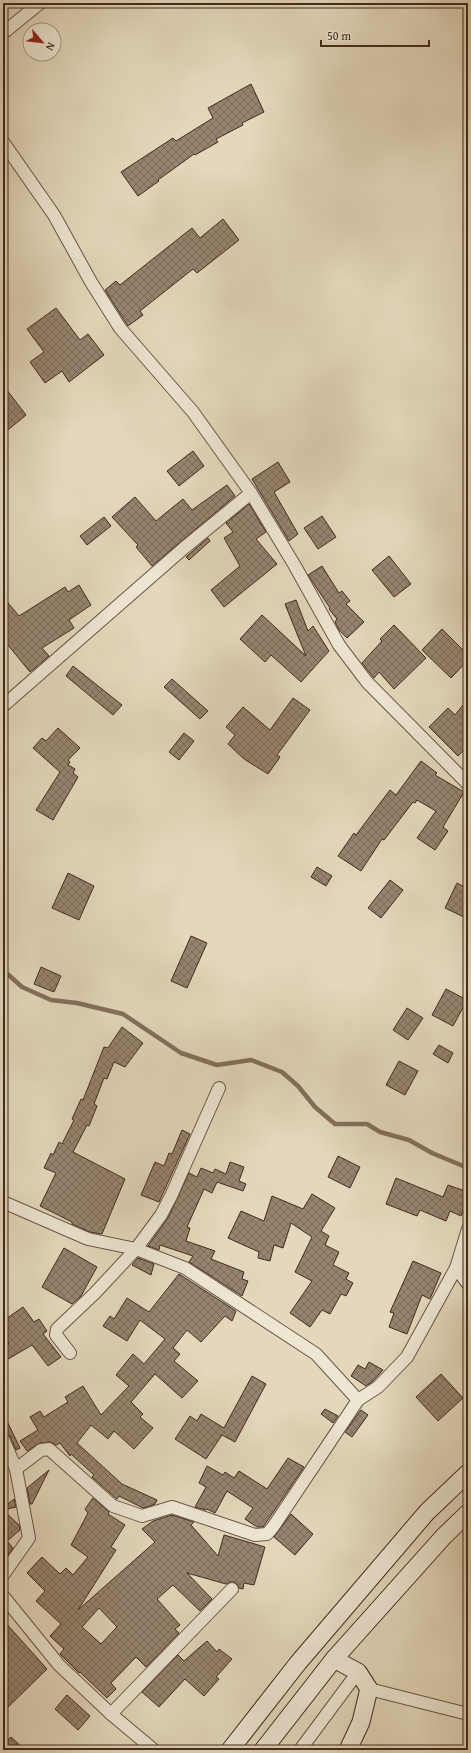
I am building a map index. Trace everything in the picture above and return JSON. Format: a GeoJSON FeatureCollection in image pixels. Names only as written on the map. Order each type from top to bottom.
{"type":"FeatureCollection","features":[{"type":"Feature","properties":{"kind":"main road"},"geometry":{"type":"LineString","coordinates":[[230,1750],[298,1663],[426,1512],[468,1473]]}},
{"type":"Feature","properties":{"kind":"main road"},"geometry":{"type":"LineString","coordinates":[[264,1750],[334,1659],[444,1536],[468,1513]]}},
{"type":"Feature","properties":{"kind":"main road"},"geometry":{"type":"LineString","coordinates":[[334,1659],[358,1672],[369,1689],[361,1722],[348,1750]]}},
{"type":"Feature","properties":{"kind":"street"},"geometry":{"type":"LineString","coordinates":[[3,33],[40,3]]}},
{"type":"Feature","properties":{"kind":"street"},"geometry":{"type":"LineString","coordinates":[[3,142],[54,215],[91,282],[120,328],[193,412],[251,493],[295,566],[339,645],[367,682],[468,784]]}},
{"type":"Feature","properties":{"kind":"street"},"geometry":{"type":"LineString","coordinates":[[3,706],[184,548],[251,493]]}},
{"type":"Feature","properties":{"kind":"street"},"geometry":{"type":"LineString","coordinates":[[70,1353],[56,1335],[57,1329],[95,1293],[136,1249],[161,1215],[171,1196],[219,1088]]}},
{"type":"Feature","properties":{"kind":"street"},"geometry":{"type":"LineString","coordinates":[[3,1202],[88,1238],[136,1249],[185,1268],[316,1354],[358,1400]]}},
{"type":"Feature","properties":{"kind":"street"},"geometry":{"type":"LineString","coordinates":[[16,1469],[40,1450],[49,1449],[113,1506],[142,1516],[172,1507],[255,1535],[267,1534],[274,1527],[358,1400],[378,1387],[407,1357],[456,1268],[468,1230]]}},
{"type":"Feature","properties":{"kind":"street"},"geometry":{"type":"LineString","coordinates":[[456,1268],[468,1284]]}},
{"type":"Feature","properties":{"kind":"street"},"geometry":{"type":"LineString","coordinates":[[3,1575],[29,1538],[16,1469],[4,1446]]}},
{"type":"Feature","properties":{"kind":"street"},"geometry":{"type":"LineString","coordinates":[[111,1714],[232,1589]]}},
{"type":"Feature","properties":{"kind":"street"},"geometry":{"type":"LineString","coordinates":[[3,1596],[59,1665],[111,1714],[154,1750]]}},
{"type":"Feature","properties":{"kind":"street"},"geometry":{"type":"LineString","coordinates":[[300,1750],[358,1672]]}},
{"type":"Feature","properties":{"kind":"street"},"geometry":{"type":"LineString","coordinates":[[369,1689],[468,1714]]}},
{"type":"Feature","properties":{"kind":"building"},"geometry":{"type":"Polygon","coordinates":[[[251,84],[264,112],[216,139],[218,142],[195,155],[194,154],[138,196],[121,172],[173,138],[176,141],[213,118],[208,108],[251,84]]]}},
{"type":"Feature","properties":{"kind":"building"},"geometry":{"type":"Polygon","coordinates":[[[223,219],[239,240],[197,273],[193,269],[140,311],[143,315],[128,326],[105,290],[116,281],[120,285],[192,228],[200,238],[223,219]]]}},
{"type":"Feature","properties":{"kind":"building"},"geometry":{"type":"Polygon","coordinates":[[[56,308],[80,340],[88,334],[104,355],[69,382],[62,371],[45,383],[30,362],[44,352],[27,329],[56,308]]]}},
{"type":"Feature","properties":{"kind":"building"},"geometry":{"type":"Polygon","coordinates":[[[3,385],[26,415],[3,434],[3,385]]]}},
{"type":"Feature","properties":{"kind":"building"},"geometry":{"type":"Polygon","coordinates":[[[193,451],[204,466],[179,486],[167,471],[193,451]]]}},
{"type":"Feature","properties":{"kind":"building"},"geometry":{"type":"Polygon","coordinates":[[[278,462],[290,482],[274,492],[298,534],[289,541],[252,479],[278,462]]]}},
{"type":"Feature","properties":{"kind":"building"},"geometry":{"type":"Polygon","coordinates":[[[227,485],[235,496],[152,566],[136,547],[138,545],[112,517],[135,497],[156,521],[183,499],[192,510],[227,485]]]}},
{"type":"Feature","properties":{"kind":"building"},"geometry":{"type":"Polygon","coordinates":[[[249,504],[266,532],[256,539],[277,564],[224,607],[211,590],[240,566],[224,538],[233,532],[226,523],[249,504]]]}},
{"type":"Feature","properties":{"kind":"building"},"geometry":{"type":"Polygon","coordinates":[[[322,516],[336,537],[318,549],[304,528],[322,516]]]}},
{"type":"Feature","properties":{"kind":"building"},"geometry":{"type":"Polygon","coordinates":[[[104,517],[111,526],[87,545],[80,536],[104,517]]]}},
{"type":"Feature","properties":{"kind":"building"},"geometry":{"type":"Polygon","coordinates":[[[208,538],[210,541],[189,560],[186,557],[208,538]]]}},
{"type":"Feature","properties":{"kind":"building"},"geometry":{"type":"Polygon","coordinates":[[[389,556],[411,584],[394,597],[372,570],[389,556]]]}},
{"type":"Feature","properties":{"kind":"building"},"geometry":{"type":"Polygon","coordinates":[[[322,566],[339,593],[342,591],[350,601],[346,604],[364,622],[347,638],[339,630],[335,622],[337,619],[308,575],[322,566]]]}},
{"type":"Feature","properties":{"kind":"building"},"geometry":{"type":"Polygon","coordinates":[[[79,585],[91,605],[69,620],[74,628],[42,648],[49,656],[30,672],[3,639],[3,597],[19,616],[65,587],[68,592],[79,585]]]}},
{"type":"Feature","properties":{"kind":"building"},"geometry":{"type":"Polygon","coordinates":[[[296,600],[308,631],[313,626],[329,651],[301,682],[271,655],[265,662],[240,639],[262,615],[306,656],[285,604],[296,600]]]}},
{"type":"Feature","properties":{"kind":"building"},"geometry":{"type":"Polygon","coordinates":[[[394,625],[426,658],[394,689],[379,672],[374,678],[362,663],[382,641],[380,639],[394,625]]]}},
{"type":"Feature","properties":{"kind":"building"},"geometry":{"type":"Polygon","coordinates":[[[442,629],[468,655],[468,660],[451,678],[422,650],[442,629]]]}},
{"type":"Feature","properties":{"kind":"building"},"geometry":{"type":"Polygon","coordinates":[[[73,666],[122,705],[113,715],[66,676],[73,666]]]}},
{"type":"Feature","properties":{"kind":"building"},"geometry":{"type":"Polygon","coordinates":[[[172,679],[208,711],[200,719],[164,687],[172,679]]]}},
{"type":"Feature","properties":{"kind":"building"},"geometry":{"type":"Polygon","coordinates":[[[293,698],[310,710],[277,755],[280,757],[268,774],[244,759],[228,744],[235,735],[226,727],[243,707],[270,730],[293,698]]]}},
{"type":"Feature","properties":{"kind":"building"},"geometry":{"type":"Polygon","coordinates":[[[468,699],[468,746],[458,756],[429,727],[448,708],[455,715],[468,699]]]}},
{"type":"Feature","properties":{"kind":"building"},"geometry":{"type":"Polygon","coordinates":[[[58,728],[80,748],[68,760],[70,762],[68,765],[75,769],[73,773],[78,777],[53,820],[36,810],[60,772],[33,748],[42,738],[46,741],[58,728]]]}},
{"type":"Feature","properties":{"kind":"building"},"geometry":{"type":"Polygon","coordinates":[[[184,733],[194,741],[179,760],[169,752],[184,733]]]}},
{"type":"Feature","properties":{"kind":"building"},"geometry":{"type":"Polygon","coordinates":[[[421,761],[437,773],[435,775],[464,792],[443,827],[448,831],[435,850],[417,838],[436,811],[417,800],[415,803],[413,802],[384,840],[382,839],[361,871],[338,856],[354,833],[356,835],[390,790],[396,795],[421,761]]]}},
{"type":"Feature","properties":{"kind":"building"},"geometry":{"type":"Polygon","coordinates":[[[317,867],[332,876],[326,886],[311,877],[317,867]]]}},
{"type":"Feature","properties":{"kind":"building"},"geometry":{"type":"Polygon","coordinates":[[[68,873],[94,886],[79,920],[52,908],[68,873]]]}},
{"type":"Feature","properties":{"kind":"building"},"geometry":{"type":"Polygon","coordinates":[[[390,880],[403,890],[381,918],[368,908],[390,880]]]}},
{"type":"Feature","properties":{"kind":"building"},"geometry":{"type":"Polygon","coordinates":[[[457,883],[468,889],[468,919],[445,908],[457,883]]]}},
{"type":"Feature","properties":{"kind":"building"},"geometry":{"type":"Polygon","coordinates":[[[191,936],[207,943],[187,988],[171,981],[191,936]]]}},
{"type":"Feature","properties":{"kind":"building"},"geometry":{"type":"Polygon","coordinates":[[[41,967],[61,976],[54,992],[34,984],[41,967]]]}},
{"type":"Feature","properties":{"kind":"building"},"geometry":{"type":"Polygon","coordinates":[[[446,989],[467,1000],[453,1026],[432,1015],[446,989]]]}},
{"type":"Feature","properties":{"kind":"building"},"geometry":{"type":"Polygon","coordinates":[[[407,1008],[423,1018],[408,1040],[393,1030],[407,1008]]]}},
{"type":"Feature","properties":{"kind":"building"},"geometry":{"type":"Polygon","coordinates":[[[122,1027],[143,1043],[125,1067],[114,1062],[107,1079],[104,1078],[94,1104],[97,1106],[89,1126],[87,1125],[73,1152],[125,1179],[102,1234],[90,1232],[72,1224],[72,1222],[40,1206],[56,1173],[44,1168],[51,1153],[53,1155],[59,1142],[62,1144],[74,1120],[72,1119],[81,1099],[83,1100],[104,1047],[108,1048],[122,1027]]]}},
{"type":"Feature","properties":{"kind":"building"},"geometry":{"type":"Polygon","coordinates":[[[439,1045],[453,1053],[448,1063],[433,1054],[439,1045]]]}},
{"type":"Feature","properties":{"kind":"building"},"geometry":{"type":"Polygon","coordinates":[[[399,1061],[418,1071],[405,1095],[386,1085],[399,1061]]]}},
{"type":"Feature","properties":{"kind":"building"},"geometry":{"type":"Polygon","coordinates":[[[182,1130],[190,1134],[159,1202],[141,1195],[155,1162],[164,1166],[169,1153],[172,1154],[182,1130]]]}},
{"type":"Feature","properties":{"kind":"building"},"geometry":{"type":"Polygon","coordinates":[[[338,1156],[360,1167],[350,1188],[328,1177],[338,1156]]]}},
{"type":"Feature","properties":{"kind":"building"},"geometry":{"type":"Polygon","coordinates":[[[230,1162],[244,1167],[239,1181],[246,1184],[243,1191],[217,1182],[212,1193],[204,1189],[187,1227],[190,1228],[186,1241],[215,1251],[211,1259],[244,1272],[242,1279],[248,1281],[242,1296],[189,1262],[193,1256],[160,1245],[159,1250],[148,1246],[168,1218],[189,1173],[197,1177],[201,1168],[213,1173],[215,1169],[226,1174],[230,1162]]]}},
{"type":"Feature","properties":{"kind":"building"},"geometry":{"type":"Polygon","coordinates":[[[396,1178],[443,1197],[448,1185],[468,1192],[468,1198],[461,1216],[450,1211],[446,1221],[420,1210],[417,1216],[386,1204],[396,1178]]]}},
{"type":"Feature","properties":{"kind":"building"},"geometry":{"type":"Polygon","coordinates":[[[312,1194],[335,1208],[321,1231],[329,1236],[325,1245],[339,1252],[333,1265],[349,1273],[346,1279],[353,1283],[346,1296],[341,1294],[330,1314],[322,1310],[310,1327],[290,1313],[312,1281],[295,1272],[312,1237],[291,1223],[283,1248],[274,1245],[270,1261],[258,1258],[259,1252],[228,1238],[241,1211],[264,1221],[272,1196],[303,1209],[312,1194]]]}},
{"type":"Feature","properties":{"kind":"building"},"geometry":{"type":"Polygon","coordinates":[[[64,1248],[97,1267],[81,1296],[72,1304],[42,1287],[64,1248]]]}},
{"type":"Feature","properties":{"kind":"building"},"geometry":{"type":"Polygon","coordinates":[[[138,1258],[154,1264],[151,1275],[132,1265],[138,1258]]]}},
{"type":"Feature","properties":{"kind":"building"},"geometry":{"type":"Polygon","coordinates":[[[413,1261],[441,1273],[430,1299],[422,1295],[407,1334],[389,1327],[394,1313],[390,1312],[413,1261]]]}},
{"type":"Feature","properties":{"kind":"building"},"geometry":{"type":"Polygon","coordinates":[[[179,1274],[236,1311],[232,1321],[225,1316],[201,1342],[187,1330],[173,1348],[180,1354],[174,1361],[198,1381],[182,1398],[155,1374],[131,1402],[143,1414],[140,1417],[153,1428],[134,1449],[114,1431],[108,1439],[91,1425],[77,1443],[122,1484],[157,1500],[155,1504],[143,1508],[119,1496],[117,1499],[92,1477],[94,1475],[71,1454],[70,1456],[60,1443],[56,1445],[51,1442],[40,1443],[27,1451],[20,1441],[38,1430],[30,1417],[40,1411],[44,1417],[68,1402],[65,1397],[83,1386],[101,1415],[129,1386],[116,1375],[133,1354],[144,1364],[165,1339],[140,1320],[127,1341],[103,1326],[110,1316],[114,1319],[127,1298],[149,1312],[179,1274]]]}},
{"type":"Feature","properties":{"kind":"building"},"geometry":{"type":"Polygon","coordinates":[[[23,1307],[34,1322],[39,1319],[47,1331],[43,1334],[61,1357],[48,1366],[32,1345],[3,1362],[3,1347],[9,1343],[3,1334],[3,1321],[23,1307]]]}},
{"type":"Feature","properties":{"kind":"building"},"geometry":{"type":"Polygon","coordinates":[[[369,1362],[383,1370],[366,1386],[351,1376],[358,1365],[365,1369],[369,1362]]]}},
{"type":"Feature","properties":{"kind":"building"},"geometry":{"type":"Polygon","coordinates":[[[441,1374],[463,1398],[438,1421],[416,1397],[441,1374]]]}},
{"type":"Feature","properties":{"kind":"building"},"geometry":{"type":"Polygon","coordinates":[[[252,1376],[266,1384],[235,1442],[222,1435],[206,1459],[175,1439],[190,1416],[197,1421],[201,1414],[224,1428],[252,1376]]]}},
{"type":"Feature","properties":{"kind":"building"},"geometry":{"type":"Polygon","coordinates":[[[325,1409],[338,1416],[333,1423],[321,1414],[325,1409]]]}},
{"type":"Feature","properties":{"kind":"building"},"geometry":{"type":"Polygon","coordinates":[[[361,1410],[368,1415],[352,1437],[345,1432],[361,1410]]]}},
{"type":"Feature","properties":{"kind":"building"},"geometry":{"type":"Polygon","coordinates":[[[3,1413],[20,1448],[16,1450],[10,1436],[3,1432],[3,1413]]]}},
{"type":"Feature","properties":{"kind":"building"},"geometry":{"type":"Polygon","coordinates":[[[288,1458],[304,1467],[263,1527],[257,1527],[245,1519],[253,1508],[227,1491],[215,1513],[207,1509],[195,1507],[206,1487],[199,1483],[207,1466],[223,1475],[225,1472],[234,1478],[239,1471],[267,1489],[288,1458]]]}},
{"type":"Feature","properties":{"kind":"building"},"geometry":{"type":"Polygon","coordinates":[[[49,1470],[32,1504],[30,1504],[27,1488],[49,1470]]]}},
{"type":"Feature","properties":{"kind":"building"},"geometry":{"type":"Polygon","coordinates":[[[93,1498],[109,1512],[108,1514],[125,1525],[111,1547],[116,1550],[78,1610],[155,1542],[142,1529],[153,1521],[172,1515],[194,1522],[191,1525],[218,1556],[224,1535],[265,1547],[254,1585],[244,1583],[243,1589],[239,1588],[234,1582],[226,1584],[187,1573],[212,1599],[200,1611],[173,1585],[157,1599],[180,1625],[175,1629],[179,1633],[146,1667],[136,1657],[111,1683],[116,1689],[107,1698],[60,1654],[64,1649],[50,1636],[61,1624],[36,1601],[45,1591],[27,1573],[42,1557],[60,1574],[66,1568],[73,1575],[88,1557],[71,1545],[88,1513],[85,1509],[93,1498]],[[99,1608],[82,1627],[101,1644],[117,1627],[99,1608]]]}},
{"type":"Feature","properties":{"kind":"building"},"geometry":{"type":"Polygon","coordinates":[[[14,1499],[16,1507],[3,1510],[3,1508],[14,1499]]]}},
{"type":"Feature","properties":{"kind":"building"},"geometry":{"type":"Polygon","coordinates":[[[3,1510],[19,1525],[20,1530],[7,1541],[13,1548],[3,1562],[3,1510]]]}},
{"type":"Feature","properties":{"kind":"building"},"geometry":{"type":"Polygon","coordinates":[[[291,1514],[313,1534],[295,1555],[274,1537],[291,1514]]]}},
{"type":"Feature","properties":{"kind":"building"},"geometry":{"type":"Polygon","coordinates":[[[3,1620],[47,1669],[3,1712],[3,1620]]]}},
{"type":"Feature","properties":{"kind":"building"},"geometry":{"type":"Polygon","coordinates":[[[207,1641],[217,1652],[219,1649],[232,1659],[216,1677],[219,1679],[204,1696],[185,1679],[159,1707],[142,1692],[178,1655],[184,1661],[207,1641]]]}},
{"type":"Feature","properties":{"kind":"building"},"geometry":{"type":"Polygon","coordinates":[[[67,1695],[90,1716],[78,1730],[55,1709],[67,1695]]]}},
{"type":"Feature","properties":{"kind":"building"},"geometry":{"type":"Polygon","coordinates":[[[11,1737],[25,1750],[3,1750],[3,1746],[11,1737]]]}},
{"type":"Feature","properties":{"kind":"waterway"},"geometry":{"type":"LineString","coordinates":[[3,970],[22,987],[51,1000],[77,1003],[123,1014],[181,1053],[217,1065],[251,1060],[282,1072],[298,1086],[315,1107],[335,1124],[367,1124],[380,1132],[409,1140],[432,1153],[468,1168]]}}]}
